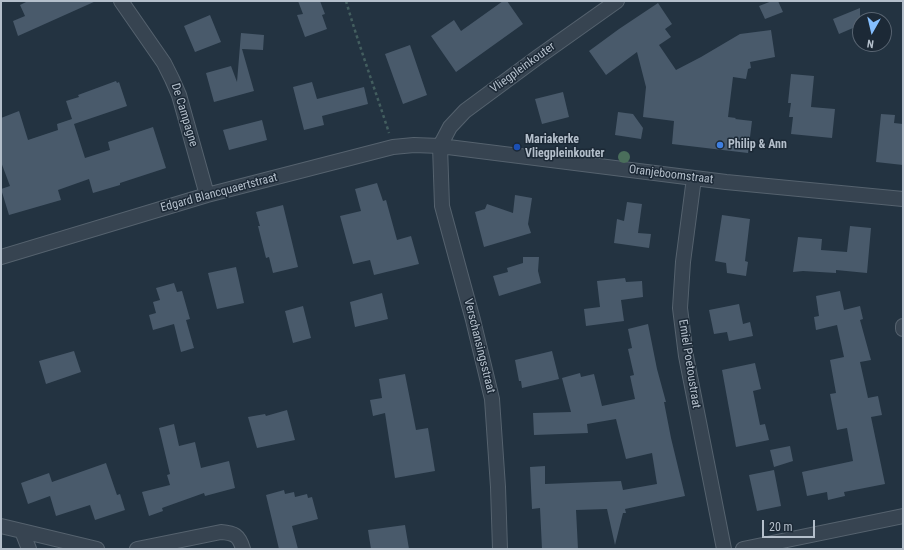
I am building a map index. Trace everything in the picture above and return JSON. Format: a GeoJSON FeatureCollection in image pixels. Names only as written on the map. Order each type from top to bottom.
{"type":"FeatureCollection","features":[{"type":"Feature","properties":{"kind":"street","name":"De Campagne"},"geometry":{"type":"LineString","coordinates":[[121,1],[164,63],[172,78],[179,95],[208,194]]}},
{"type":"Feature","properties":{"kind":"street","name":"Vliegpleinkouter"},"geometry":{"type":"LineString","coordinates":[[440,146],[450,127],[465,111],[538,57],[618,1]]}},
{"type":"Feature","properties":{"kind":"street","name":"Edgard Blancquaertstraat"},"geometry":{"type":"LineString","coordinates":[[1,257],[208,194],[393,147],[414,145],[440,146]]}},
{"type":"Feature","properties":{"kind":"street","name":"Oranjeboomstraat"},"geometry":{"type":"LineString","coordinates":[[440,146],[694,178],[903,200]]}},
{"type":"Feature","properties":{"kind":"street","name":"Verschansingsstraat"},"geometry":{"type":"LineString","coordinates":[[440,146],[442,206],[473,320],[492,399],[498,487],[500,549]]}},
{"type":"Feature","properties":{"kind":"street","name":"Emiel Poetoustraat"},"geometry":{"type":"LineString","coordinates":[[694,178],[683,262],[680,308],[686,356],[724,549]]}},
{"type":"Feature","properties":{"kind":"street"},"geometry":{"type":"LineString","coordinates":[[743,549],[903,516]]}},
{"type":"Feature","properties":{"kind":"street"},"geometry":{"type":"LineString","coordinates":[[1,526],[97,549]]}},
{"type":"Feature","properties":{"kind":"street"},"geometry":{"type":"LineString","coordinates":[[22,531],[29,549]]}},
{"type":"Feature","properties":{"kind":"street"},"geometry":{"type":"LineString","coordinates":[[136,549],[221,532],[233,533],[240,540],[243,549]]}},
{"type":"Feature","properties":{"kind":"path"},"geometry":{"type":"LineString","coordinates":[[346,1],[358,44],[374,86],[393,147]]}},
{"type":"Feature","properties":{"kind":"building"},"geometry":{"type":"Polygon","coordinates":[[[28,1],[96,1],[18,36],[13,21],[25,16],[20,5],[28,1]]]}},
{"type":"Feature","properties":{"kind":"building"},"geometry":{"type":"Polygon","coordinates":[[[298,1],[320,1],[325,14],[322,15],[327,29],[305,37],[297,15],[303,14],[298,1]]]}},
{"type":"Feature","properties":{"kind":"building"},"geometry":{"type":"Polygon","coordinates":[[[503,1],[507,1],[523,24],[456,72],[431,36],[454,20],[461,31],[503,1]]]}},
{"type":"Feature","properties":{"kind":"building"},"geometry":{"type":"Polygon","coordinates":[[[772,1],[778,1],[783,12],[765,19],[759,6],[772,1]]]}},
{"type":"Feature","properties":{"kind":"building"},"geometry":{"type":"Polygon","coordinates":[[[658,3],[672,24],[665,29],[671,37],[659,45],[676,70],[740,34],[771,30],[775,57],[750,62],[751,68],[748,69],[746,79],[733,77],[728,117],[752,121],[748,153],[672,144],[674,121],[643,117],[646,87],[637,52],[606,75],[589,51],[658,3]]]}},
{"type":"Feature","properties":{"kind":"building"},"geometry":{"type":"Polygon","coordinates":[[[860,8],[860,12],[852,12],[852,28],[839,34],[833,19],[860,8]]]}},
{"type":"Feature","properties":{"kind":"building"},"geometry":{"type":"Polygon","coordinates":[[[210,15],[221,42],[195,52],[184,26],[210,15]]]}},
{"type":"Feature","properties":{"kind":"building"},"geometry":{"type":"Polygon","coordinates":[[[241,33],[264,35],[263,50],[242,49],[254,91],[214,102],[206,73],[231,66],[237,82],[241,33]]]}},
{"type":"Feature","properties":{"kind":"building"},"geometry":{"type":"Polygon","coordinates":[[[410,45],[427,95],[403,104],[385,54],[410,45]]]}},
{"type":"Feature","properties":{"kind":"building"},"geometry":{"type":"Polygon","coordinates":[[[791,74],[814,76],[811,107],[835,109],[832,138],[791,134],[793,117],[789,117],[791,103],[788,103],[791,74]]]}},
{"type":"Feature","properties":{"kind":"building"},"geometry":{"type":"Polygon","coordinates":[[[116,81],[117,83],[119,82],[127,106],[74,124],[85,158],[110,150],[108,142],[153,127],[166,168],[93,193],[89,179],[58,190],[61,200],[9,215],[1,189],[10,186],[1,162],[1,118],[19,111],[28,140],[58,130],[57,124],[72,119],[66,101],[116,81]]]}},
{"type":"Feature","properties":{"kind":"building"},"geometry":{"type":"Polygon","coordinates":[[[312,82],[317,99],[364,87],[368,104],[322,116],[324,125],[304,130],[293,87],[312,82]]]}},
{"type":"Feature","properties":{"kind":"building"},"geometry":{"type":"Polygon","coordinates":[[[563,92],[569,117],[542,124],[535,99],[563,92]]]}},
{"type":"Feature","properties":{"kind":"building"},"geometry":{"type":"Polygon","coordinates":[[[618,112],[633,114],[643,128],[641,139],[615,135],[618,112]]]}},
{"type":"Feature","properties":{"kind":"building"},"geometry":{"type":"Polygon","coordinates":[[[881,114],[895,115],[894,123],[903,124],[903,165],[876,162],[881,114]]]}},
{"type":"Feature","properties":{"kind":"building"},"geometry":{"type":"Polygon","coordinates":[[[262,120],[267,140],[229,150],[223,130],[262,120]]]}},
{"type":"Feature","properties":{"kind":"building"},"geometry":{"type":"Polygon","coordinates":[[[377,183],[383,201],[386,200],[397,240],[411,236],[419,264],[374,275],[370,260],[353,264],[340,216],[361,211],[355,189],[377,183]]]}},
{"type":"Feature","properties":{"kind":"building"},"geometry":{"type":"Polygon","coordinates":[[[515,195],[532,198],[528,224],[531,233],[484,247],[475,212],[485,209],[487,204],[513,213],[515,195]]]}},
{"type":"Feature","properties":{"kind":"building"},"geometry":{"type":"Polygon","coordinates":[[[627,202],[642,204],[638,233],[651,234],[649,248],[614,243],[617,219],[624,221],[627,202]]]}},
{"type":"Feature","properties":{"kind":"building"},"geometry":{"type":"Polygon","coordinates":[[[283,205],[298,267],[273,273],[269,257],[266,258],[256,212],[283,205]]]}},
{"type":"Feature","properties":{"kind":"building"},"geometry":{"type":"Polygon","coordinates":[[[722,215],[750,219],[745,261],[748,262],[746,276],[727,273],[726,263],[715,261],[722,215]]]}},
{"type":"Feature","properties":{"kind":"building"},"geometry":{"type":"Polygon","coordinates":[[[850,226],[871,228],[867,273],[836,270],[836,273],[803,271],[793,272],[798,237],[822,239],[821,250],[847,252],[850,226]]]}},
{"type":"Feature","properties":{"kind":"building"},"geometry":{"type":"Polygon","coordinates":[[[523,257],[539,257],[538,271],[541,283],[499,296],[493,276],[508,272],[507,268],[523,263],[523,257]]]}},
{"type":"Feature","properties":{"kind":"building"},"geometry":{"type":"Polygon","coordinates":[[[236,267],[244,303],[217,309],[208,273],[236,267]]]}},
{"type":"Feature","properties":{"kind":"building"},"geometry":{"type":"Polygon","coordinates":[[[625,278],[626,282],[642,281],[643,297],[621,300],[624,321],[586,326],[584,309],[600,307],[597,281],[625,278]]]}},
{"type":"Feature","properties":{"kind":"building"},"geometry":{"type":"Polygon","coordinates":[[[174,283],[177,292],[182,291],[190,319],[186,320],[194,348],[181,352],[174,324],[153,330],[149,315],[156,313],[153,302],[160,300],[156,288],[174,283]]]}},
{"type":"Feature","properties":{"kind":"building"},"geometry":{"type":"Polygon","coordinates":[[[840,291],[844,310],[860,306],[863,319],[860,320],[871,360],[860,362],[868,398],[878,396],[882,415],[871,417],[885,484],[844,492],[845,496],[828,500],[827,492],[807,496],[802,472],[853,461],[847,428],[837,430],[830,394],[836,393],[830,360],[844,357],[837,325],[816,330],[814,317],[819,316],[816,296],[840,291]]]}},
{"type":"Feature","properties":{"kind":"building"},"geometry":{"type":"Polygon","coordinates":[[[382,293],[388,319],[355,327],[350,302],[382,293]]]}},
{"type":"Feature","properties":{"kind":"building"},"geometry":{"type":"Polygon","coordinates":[[[739,304],[743,324],[750,322],[753,336],[729,341],[727,332],[714,334],[709,310],[739,304]]]}},
{"type":"Feature","properties":{"kind":"building"},"geometry":{"type":"Polygon","coordinates":[[[303,306],[311,338],[293,343],[285,311],[303,306]]]}},
{"type":"Feature","properties":{"kind":"building"},"geometry":{"type":"Polygon","coordinates":[[[648,324],[657,369],[666,402],[664,402],[671,438],[685,496],[625,509],[626,513],[623,513],[615,545],[607,509],[576,510],[578,549],[542,549],[540,508],[532,509],[530,467],[545,466],[545,484],[621,481],[623,490],[657,484],[652,453],[626,459],[616,419],[587,424],[588,433],[534,435],[533,413],[571,412],[562,378],[580,373],[581,377],[594,374],[602,406],[635,399],[630,376],[634,375],[628,349],[632,348],[628,329],[648,324]]]}},
{"type":"Feature","properties":{"kind":"building"},"geometry":{"type":"Polygon","coordinates":[[[74,351],[81,372],[46,384],[39,361],[74,351]]]}},
{"type":"Feature","properties":{"kind":"building"},"geometry":{"type":"Polygon","coordinates":[[[552,351],[559,379],[522,388],[521,381],[519,381],[515,360],[552,351]]]}},
{"type":"Feature","properties":{"kind":"building"},"geometry":{"type":"Polygon","coordinates":[[[755,363],[761,389],[753,391],[760,425],[765,424],[769,440],[736,447],[722,370],[755,363]]]}},
{"type":"Feature","properties":{"kind":"building"},"geometry":{"type":"Polygon","coordinates":[[[405,374],[416,430],[428,428],[435,471],[395,478],[385,413],[373,416],[370,400],[382,398],[379,379],[405,374]]]}},
{"type":"Feature","properties":{"kind":"building"},"geometry":{"type":"Polygon","coordinates":[[[287,410],[295,440],[257,448],[248,417],[265,414],[266,416],[287,410]]]}},
{"type":"Feature","properties":{"kind":"building"},"geometry":{"type":"Polygon","coordinates":[[[174,424],[179,446],[195,442],[201,468],[229,461],[235,488],[205,496],[204,493],[162,508],[163,511],[149,516],[142,492],[170,485],[167,475],[170,474],[159,428],[174,424]]]}},
{"type":"Feature","properties":{"kind":"building"},"geometry":{"type":"Polygon","coordinates":[[[790,446],[793,461],[774,467],[770,450],[790,446]]]}},
{"type":"Feature","properties":{"kind":"building"},"geometry":{"type":"Polygon","coordinates":[[[106,463],[117,495],[120,494],[125,510],[95,520],[90,505],[56,516],[50,496],[28,504],[21,483],[49,473],[52,482],[106,463]]]}},
{"type":"Feature","properties":{"kind":"building"},"geometry":{"type":"Polygon","coordinates":[[[774,470],[781,506],[757,511],[749,475],[774,470]]]}},
{"type":"Feature","properties":{"kind":"building"},"geometry":{"type":"Polygon","coordinates":[[[284,490],[285,494],[294,492],[295,497],[307,494],[308,498],[312,497],[318,519],[292,526],[298,549],[279,549],[266,495],[284,490]]]}},
{"type":"Feature","properties":{"kind":"building"},"geometry":{"type":"Polygon","coordinates":[[[405,525],[409,549],[371,549],[368,530],[405,525]]]}},
{"type":"Feature","properties":{"kind":"place","name":"Philip & Ann"},"geometry":{"type":"Point","coordinates":[720,145]}},
{"type":"Feature","properties":{"kind":"place","name":"Mariakerke Vliegpleinkouter"},"geometry":{"type":"Point","coordinates":[517,147]}}]}
